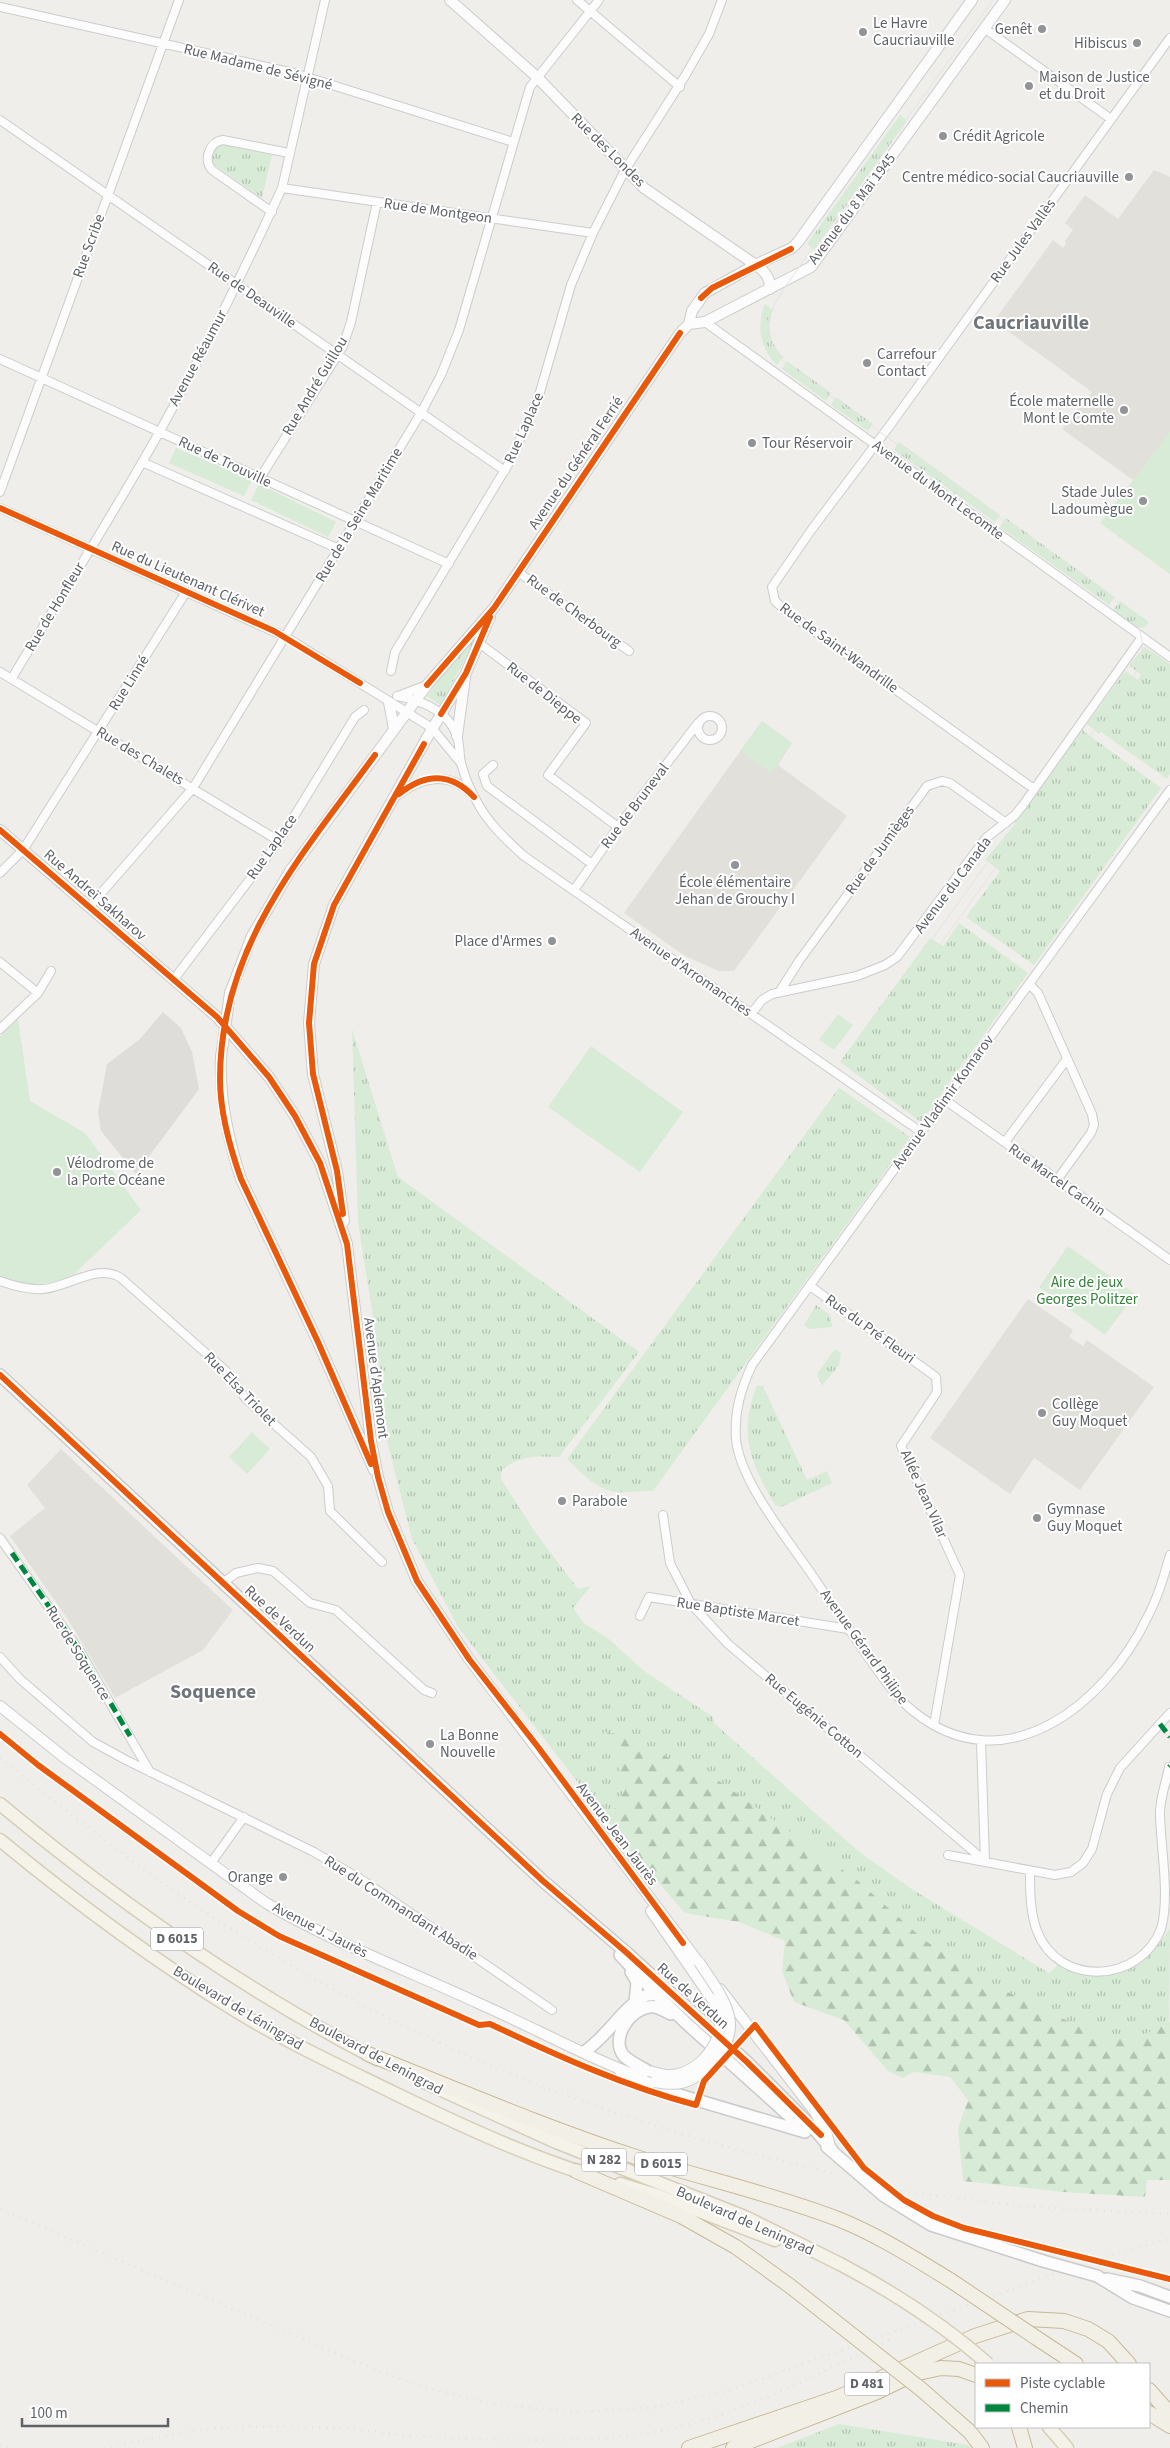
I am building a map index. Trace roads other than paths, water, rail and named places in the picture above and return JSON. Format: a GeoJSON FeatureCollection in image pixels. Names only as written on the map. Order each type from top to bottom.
{"type":"FeatureCollection","features":[{"type":"Feature","properties":{"kind":"highway","name":"D 6015"},"geometry":{"type":"LineString","coordinates":[[368,2054],[542,2124],[639,2158],[767,2195],[838,2219],[906,2253],[1074,2363]]}},
{"type":"Feature","properties":{"kind":"highway","name":"D 6015"},"geometry":{"type":"LineString","coordinates":[[576,2170],[681,2216],[736,2247],[790,2286],[922,2390],[970,2432],[982,2448]]}},
{"type":"Feature","properties":{"kind":"highway","name":"D 481"},"geometry":{"type":"LineString","coordinates":[[689,2448],[839,2397],[975,2336],[1028,2319],[1064,2321],[1088,2328],[1108,2341],[1128,2363]]}},
{"type":"Feature","properties":{"kind":"highway","name":"D 481"},"geometry":{"type":"LineString","coordinates":[[733,2448],[877,2392],[914,2374],[941,2368],[959,2369],[975,2374]]}},
{"type":"Feature","properties":{"kind":"highway"},"geometry":{"type":"LineString","coordinates":[[1150,2391],[1170,2414]]}},
{"type":"Feature","properties":{"kind":"highway"},"geometry":{"type":"LineString","coordinates":[[1150,2414],[1170,2426]]}},
{"type":"Feature","properties":{"kind":"highway"},"geometry":{"type":"LineString","coordinates":[[1019,2428],[1024,2448]]}},
{"type":"Feature","properties":{"kind":"main road","name":"Rue de Verdun"},"geometry":{"type":"LineString","coordinates":[[0,1375],[543,1881],[680,2001],[768,2082],[821,2135],[831,2149]]}},
{"type":"Feature","properties":{"kind":"main road","name":"Boulevard de Leningrad"},"geometry":{"type":"LineString","coordinates":[[0,1804],[109,1890],[170,1935],[276,2003],[368,2054],[442,2092],[556,2142],[745,2217],[840,2264]]}},
{"type":"Feature","properties":{"kind":"main road","name":"Boulevard de Léningrad"},"geometry":{"type":"LineString","coordinates":[[0,1840],[159,1961],[236,2011],[335,2064]]}},
{"type":"Feature","properties":{"kind":"main road","name":"Rue de Verdun"},"geometry":{"type":"LineString","coordinates":[[543,1881],[552,1894],[623,1958],[686,2023],[809,2133],[831,2149],[884,2196],[931,2225],[1043,2261],[1140,2286],[1170,2296]]}},
{"type":"Feature","properties":{"kind":"main road"},"geometry":{"type":"LineString","coordinates":[[623,1958],[637,1982],[635,2003]]}},
{"type":"Feature","properties":{"kind":"main road"},"geometry":{"type":"LineString","coordinates":[[584,2052],[601,2041],[635,2003],[645,1996],[662,1994],[680,2001]]}},
{"type":"Feature","properties":{"kind":"main road"},"geometry":{"type":"LineString","coordinates":[[648,2071],[625,2056],[620,2046],[620,2034],[628,2020],[639,2011],[648,2007],[656,2007],[686,2023]]}},
{"type":"Feature","properties":{"kind":"main road","name":"Boulevard de Leningrad"},"geometry":{"type":"LineString","coordinates":[[335,2064],[472,2129],[576,2170],[659,2196],[840,2264]]}},
{"type":"Feature","properties":{"kind":"main road"},"geometry":{"type":"LineString","coordinates":[[620,2070],[632,2081],[809,2133]]}},
{"type":"Feature","properties":{"kind":"main road","name":"N 282"},"geometry":{"type":"LineString","coordinates":[[840,2264],[878,2284],[915,2308],[987,2363]]}},
{"type":"Feature","properties":{"kind":"main road","name":"Rue de Verdun"},"geometry":{"type":"LineString","coordinates":[[1097,2276],[1132,2298],[1170,2311]]}},
{"type":"Feature","properties":{"kind":"main road"},"geometry":{"type":"LineString","coordinates":[[1050,2428],[1067,2448]]}},
{"type":"Feature","properties":{"kind":"street","name":"Rue Scribe"},"geometry":{"type":"LineString","coordinates":[[0,492],[179,0]]}},
{"type":"Feature","properties":{"kind":"street","name":"Avenue Réaumur"},"geometry":{"type":"LineString","coordinates":[[160,432],[272,212],[282,188],[326,0]]}},
{"type":"Feature","properties":{"kind":"street","name":"Rue des Londes"},"geometry":{"type":"LineString","coordinates":[[450,0],[537,77],[644,188],[755,264],[767,274],[770,289]]}},
{"type":"Feature","properties":{"kind":"street"},"geometry":{"type":"LineString","coordinates":[[577,0],[680,87]]}},
{"type":"Feature","properties":{"kind":"street","name":"Rue de la Seine Maritime"},"geometry":{"type":"LineString","coordinates":[[90,906],[193,788],[286,638],[421,413],[441,375],[459,330],[530,87],[600,0]]}},
{"type":"Feature","properties":{"kind":"street","name":"Rue Laplace"},"geometry":{"type":"LineString","coordinates":[[391,671],[395,652],[504,471],[532,415],[571,285],[593,233],[625,170],[680,87],[708,34],[722,0]]}},
{"type":"Feature","properties":{"kind":"street","name":"Avenue du 8 Mai 1945"},"geometry":{"type":"LineString","coordinates":[[972,0],[798,242],[792,248],[755,264],[705,293],[692,311],[689,324],[705,322],[811,267],[1005,0]]}},
{"type":"Feature","properties":{"kind":"street","name":"Rue Madame de Sévigné"},"geometry":{"type":"LineString","coordinates":[[0,7],[307,77],[513,142]]}},
{"type":"Feature","properties":{"kind":"street"},"geometry":{"type":"LineString","coordinates":[[984,28],[1111,119]]}},
{"type":"Feature","properties":{"kind":"street","name":"Rue Jules Vallès"},"geometry":{"type":"LineString","coordinates":[[875,444],[1170,38]]}},
{"type":"Feature","properties":{"kind":"street","name":"Rue de Deauville"},"geometry":{"type":"LineString","coordinates":[[0,120],[504,471]]}},
{"type":"Feature","properties":{"kind":"street"},"geometry":{"type":"LineString","coordinates":[[272,212],[212,170],[207,165],[207,160],[216,141],[223,140],[289,153]]}},
{"type":"Feature","properties":{"kind":"street","name":"Rue de Montgeon"},"geometry":{"type":"LineString","coordinates":[[282,188],[593,233]]}},
{"type":"Feature","properties":{"kind":"street","name":"Rue André Guillou"},"geometry":{"type":"LineString","coordinates":[[260,478],[337,355],[350,322],[377,202]]}},
{"type":"Feature","properties":{"kind":"street"},"geometry":{"type":"LineString","coordinates":[[692,311],[705,322]]}},
{"type":"Feature","properties":{"kind":"street","name":"Avenue du Mont Lecomte"},"geometry":{"type":"LineString","coordinates":[[705,322],[1170,657]]}},
{"type":"Feature","properties":{"kind":"street","name":"Avenue du Général Ferrié"},"geometry":{"type":"LineString","coordinates":[[494,608],[680,332],[689,324]]}},
{"type":"Feature","properties":{"kind":"street","name":"Rue de Trouville"},"geometry":{"type":"LineString","coordinates":[[0,359],[449,564]]}},
{"type":"Feature","properties":{"kind":"street","name":"Rue de Honfleur"},"geometry":{"type":"LineString","coordinates":[[12,678],[160,432]]}},
{"type":"Feature","properties":{"kind":"street","name":"Rue de Saint-Wandrille"},"geometry":{"type":"LineString","coordinates":[[875,444],[777,578],[772,587],[775,601],[1034,789]]}},
{"type":"Feature","properties":{"kind":"street"},"geometry":{"type":"LineString","coordinates":[[142,462],[339,549]]}},
{"type":"Feature","properties":{"kind":"street","name":"Rue du Lieutenant Clérivet"},"geometry":{"type":"LineString","coordinates":[[0,508],[286,638],[390,699],[406,713],[432,728]]}},
{"type":"Feature","properties":{"kind":"street","name":"Rue de Cherbourg"},"geometry":{"type":"LineString","coordinates":[[518,572],[629,651]]}},
{"type":"Feature","properties":{"kind":"street","name":"Rue Linné"},"geometry":{"type":"LineString","coordinates":[[0,874],[23,850],[186,592]]}},
{"type":"Feature","properties":{"kind":"street"},"geometry":{"type":"LineString","coordinates":[[346,1244],[337,1171],[313,1074],[310,1000],[314,964],[334,905],[432,728],[466,673],[494,608]]}},
{"type":"Feature","properties":{"kind":"street"},"geometry":{"type":"LineString","coordinates":[[378,1477],[367,1458],[318,1342],[241,1179],[231,1151],[226,1124],[220,1081],[221,1057],[230,993],[252,936],[290,871],[416,700],[494,608]]}},
{"type":"Feature","properties":{"kind":"street","name":"Avenue du Canada"},"geometry":{"type":"LineString","coordinates":[[751,1014],[762,1000],[780,991],[827,984],[857,976],[885,966],[897,957],[986,838],[1015,815],[1142,637]]}},
{"type":"Feature","properties":{"kind":"street","name":"Rue de Dieppe"},"geometry":{"type":"LineString","coordinates":[[479,643],[586,723],[548,775],[618,827]]}},
{"type":"Feature","properties":{"kind":"street","name":"Rue des Chalets"},"geometry":{"type":"LineString","coordinates":[[0,672],[279,841]]}},
{"type":"Feature","properties":{"kind":"street"},"geometry":{"type":"LineString","coordinates":[[457,736],[466,673]]}},
{"type":"Feature","properties":{"kind":"street"},"geometry":{"type":"LineString","coordinates":[[394,729],[390,699],[427,686]]}},
{"type":"Feature","properties":{"kind":"street","name":"Rue du Lieutenant Clérivet"},"geometry":{"type":"LineString","coordinates":[[390,699],[416,700],[430,706],[441,714]]}},
{"type":"Feature","properties":{"kind":"street","name":"Rue Laplace"},"geometry":{"type":"LineString","coordinates":[[174,980],[279,841],[355,717],[364,710]]}},
{"type":"Feature","properties":{"kind":"street","name":"Avenue d'Arromanches"},"geometry":{"type":"LineString","coordinates":[[441,714],[457,736],[461,763],[474,797]]}},
{"type":"Feature","properties":{"kind":"street","name":"Rue de Bruneval"},"geometry":{"type":"LineString","coordinates":[[574,890],[618,827],[698,723]]}},
{"type":"Feature","properties":{"kind":"street","name":"Avenue d'Arromanches"},"geometry":{"type":"LineString","coordinates":[[432,728],[461,763]]}},
{"type":"Feature","properties":{"kind":"street"},"geometry":{"type":"LineString","coordinates":[[493,764],[483,774],[487,786],[592,864]]}},
{"type":"Feature","properties":{"kind":"street","name":"Avenue d'Arromanches"},"geometry":{"type":"LineString","coordinates":[[393,798],[410,785],[432,779],[447,779],[464,786],[506,840],[574,890],[921,1132]]}},
{"type":"Feature","properties":{"kind":"street","name":"Rue de Jumièges"},"geometry":{"type":"LineString","coordinates":[[780,991],[799,961],[927,786],[942,781],[950,783],[1006,823]]}},
{"type":"Feature","properties":{"kind":"street","name":"Avenue Vladimir Komarov"},"geometry":{"type":"LineString","coordinates":[[736,1423],[736,1405],[752,1365],[1170,790]]}},
{"type":"Feature","properties":{"kind":"street","name":"Rue Andreï Sakharov"},"geometry":{"type":"LineString","coordinates":[[0,830],[174,980]]}},
{"type":"Feature","properties":{"kind":"street"},"geometry":{"type":"LineString","coordinates":[[0,962],[38,993]]}},
{"type":"Feature","properties":{"kind":"street"},"geometry":{"type":"LineString","coordinates":[[0,1029],[38,993],[51,971]]}},
{"type":"Feature","properties":{"kind":"street","name":"Avenue d'Aplemont"},"geometry":{"type":"LineString","coordinates":[[174,980],[232,1032],[269,1077],[295,1116],[320,1163],[346,1244],[371,1441],[378,1477],[388,1512],[417,1581],[469,1659],[563,1782]]}},
{"type":"Feature","properties":{"kind":"street"},"geometry":{"type":"LineString","coordinates":[[1029,984],[1038,993],[1092,1114],[1094,1125],[1091,1133],[1057,1180]]}},
{"type":"Feature","properties":{"kind":"street"},"geometry":{"type":"LineString","coordinates":[[1004,1142],[1067,1059]]}},
{"type":"Feature","properties":{"kind":"street","name":"Rue Marcel Cachin"},"geometry":{"type":"LineString","coordinates":[[945,1100],[1170,1260]]}},
{"type":"Feature","properties":{"kind":"street","name":"Rue Elsa Triolet"},"geometry":{"type":"LineString","coordinates":[[0,1281],[20,1287],[43,1289],[66,1284],[104,1271],[112,1272],[122,1278],[226,1371],[246,1399],[311,1457],[328,1486],[330,1511],[382,1562]]}},
{"type":"Feature","properties":{"kind":"street","name":"Rue du Pré Fleuri"},"geometry":{"type":"LineString","coordinates":[[810,1286],[931,1372]]}},
{"type":"Feature","properties":{"kind":"street","name":"Allée Jean Vilar"},"geometry":{"type":"LineString","coordinates":[[931,1372],[936,1377],[937,1392],[901,1446],[960,1575],[934,1725]]}},
{"type":"Feature","properties":{"kind":"street","name":"Avenue Gérard Philipe"},"geometry":{"type":"LineString","coordinates":[[736,1423],[736,1440],[749,1480],[848,1629],[899,1699],[934,1725],[959,1736],[981,1741],[1011,1740],[1042,1730],[1069,1715],[1102,1684],[1127,1653],[1148,1617],[1170,1555]]}},
{"type":"Feature","properties":{"kind":"street","name":"Rue Eugénie Cotton"},"geometry":{"type":"LineString","coordinates":[[663,1515],[670,1563],[691,1604],[728,1644],[985,1861]]}},
{"type":"Feature","properties":{"kind":"street","name":"Rue de Soquence"},"geometry":{"type":"LineString","coordinates":[[0,1538],[81,1653],[150,1772]]}},
{"type":"Feature","properties":{"kind":"street"},"geometry":{"type":"LineString","coordinates":[[223,1583],[236,1573],[258,1568],[273,1571],[310,1603],[336,1610],[424,1690],[432,1693]]}},
{"type":"Feature","properties":{"kind":"street","name":"Rue Baptiste Marcet"},"geometry":{"type":"LineString","coordinates":[[640,1616],[649,1597],[848,1629]]}},
{"type":"Feature","properties":{"kind":"street","name":"Rue du Commandant Abadie"},"geometry":{"type":"LineString","coordinates":[[1,1662],[57,1713],[93,1742],[314,1852],[364,1881],[552,2010]]}},
{"type":"Feature","properties":{"kind":"street","name":"Avenue J. Jaurès"},"geometry":{"type":"LineString","coordinates":[[0,1706],[64,1758],[266,1903],[298,1922],[620,2070]]}},
{"type":"Feature","properties":{"kind":"street"},"geometry":{"type":"LineString","coordinates":[[948,1855],[1055,1875],[1071,1872],[1083,1864],[1092,1849],[1107,1794],[1120,1768],[1170,1713]]}},
{"type":"Feature","properties":{"kind":"street"},"geometry":{"type":"LineString","coordinates":[[981,1741],[985,1861]]}},
{"type":"Feature","properties":{"kind":"street"},"geometry":{"type":"LineString","coordinates":[[1030,1871],[1030,1902],[1037,1932],[1050,1952],[1071,1967],[1092,1973],[1111,1971],[1131,1964],[1147,1950],[1162,1929],[1167,1901],[1160,1813],[1169,1767]]}},
{"type":"Feature","properties":{"kind":"street","name":"Avenue Jean Jaurès"},"geometry":{"type":"LineString","coordinates":[[563,1782],[699,1962]]}},
{"type":"Feature","properties":{"kind":"street","name":"Avenue Jean Jaurès"},"geometry":{"type":"LineString","coordinates":[[563,1782],[712,1999],[719,2012],[720,2026],[716,2042],[697,2066],[670,2076],[648,2071]]}},
{"type":"Feature","properties":{"kind":"street"},"geometry":{"type":"LineString","coordinates":[[211,1863],[244,1817]]}},
{"type":"Feature","properties":{"kind":"street"},"geometry":{"type":"LineString","coordinates":[[620,2070],[654,2082],[680,2084],[696,2078],[718,2057],[727,2045],[730,2032],[726,2006],[699,1962]]}},
{"type":"Feature","properties":{"kind":"street"},"geometry":{"type":"LineString","coordinates":[[699,1962],[815,2112],[828,2135],[831,2149]]}},
{"type":"Feature","properties":{"kind":"street"},"geometry":{"type":"LineString","coordinates":[[620,2070],[648,2071]]}},
{"type":"Feature","properties":{"kind":"tram line"},"geometry":{"type":"LineString","coordinates":[[940,945],[1135,674],[1142,653],[1140,634],[1132,616],[1116,601],[788,366],[777,354],[771,343],[768,322],[771,311],[792,277],[993,0]]}},
{"type":"Feature","properties":{"kind":"tram line"},"geometry":{"type":"LineString","coordinates":[[932,939],[1000,845],[1025,816]]}},
{"type":"Feature","properties":{"kind":"railway"},"geometry":{"type":"LineString","coordinates":[[0,1758],[102,1838],[208,1914],[281,1960],[356,2001],[432,2039],[509,2073],[588,2103],[668,2130],[750,2153],[834,2173]]}},
{"type":"Feature","properties":{"kind":"railway"},"geometry":{"type":"LineString","coordinates":[[902,2191],[1022,2206],[1170,2214]]}},
{"type":"Feature","properties":{"kind":"railway"},"geometry":{"type":"LineString","coordinates":[[0,2209],[354,2361],[414,2384],[491,2404],[574,2412],[655,2407],[728,2391],[1099,2258],[1170,2239]]}},
{"type":"Feature","properties":{"kind":"railway"},"geometry":{"type":"LineString","coordinates":[[104,2448],[191,2431],[281,2426],[342,2428],[405,2435],[502,2440],[592,2439],[649,2433],[681,2426],[743,2407],[891,2340]]}},
{"type":"Feature","properties":{"kind":"railway"},"geometry":{"type":"LineString","coordinates":[[0,2445],[12,2448]]}},
{"type":"Feature","properties":{"kind":"place","name":"Genêt"},"geometry":{"type":"Point","coordinates":[1042,29]}},
{"type":"Feature","properties":{"kind":"place","name":"Le Havre Caucriauville"},"geometry":{"type":"Point","coordinates":[863,32]}},
{"type":"Feature","properties":{"kind":"place","name":"Hibiscus"},"geometry":{"type":"Point","coordinates":[1137,43]}},
{"type":"Feature","properties":{"kind":"place","name":"Maison de Justice et du Droit"},"geometry":{"type":"Point","coordinates":[1029,86]}},
{"type":"Feature","properties":{"kind":"place","name":"Crédit Agricole"},"geometry":{"type":"Point","coordinates":[943,136]}},
{"type":"Feature","properties":{"kind":"place","name":"Centre médico-social Caucriauville"},"geometry":{"type":"Point","coordinates":[1129,177]}},
{"type":"Feature","properties":{"kind":"place","name":"Carrefour Contact"},"geometry":{"type":"Point","coordinates":[867,363]}},
{"type":"Feature","properties":{"kind":"place","name":"École maternelle Mont le Comte"},"geometry":{"type":"Point","coordinates":[1124,410]}},
{"type":"Feature","properties":{"kind":"place","name":"Tour Réservoir"},"geometry":{"type":"Point","coordinates":[752,443]}},
{"type":"Feature","properties":{"kind":"place","name":"Stade Jules Ladoumègue"},"geometry":{"type":"Point","coordinates":[1143,501]}},
{"type":"Feature","properties":{"kind":"place","name":"École élémentaire Jehan de Grouchy I"},"geometry":{"type":"Point","coordinates":[735,865]}},
{"type":"Feature","properties":{"kind":"place","name":"Place d'Armes"},"geometry":{"type":"Point","coordinates":[552,941]}},
{"type":"Feature","properties":{"kind":"place","name":"Vélodrome de la Porte Océane"},"geometry":{"type":"Point","coordinates":[57,1172]}},
{"type":"Feature","properties":{"kind":"place","name":"Collège Guy Moquet"},"geometry":{"type":"Point","coordinates":[1042,1413]}},
{"type":"Feature","properties":{"kind":"place","name":"Parabole"},"geometry":{"type":"Point","coordinates":[562,1501]}},
{"type":"Feature","properties":{"kind":"place","name":"Gymnase Guy Moquet"},"geometry":{"type":"Point","coordinates":[1037,1518]}},
{"type":"Feature","properties":{"kind":"place","name":"La Bonne Nouvelle"},"geometry":{"type":"Point","coordinates":[430,1744]}},
{"type":"Feature","properties":{"kind":"place","name":"Orange"},"geometry":{"type":"Point","coordinates":[283,1877]}},
{"type":"Feature","properties":{"kind":"district","name":"Caucriauville"},"geometry":{"type":"Point","coordinates":[1031,323]}},
{"type":"Feature","properties":{"kind":"district","name":"Soquence"},"geometry":{"type":"Point","coordinates":[213,1692]}},
{"type":"Feature","properties":{"kind":"park label","name":"Aire de jeux Georges Politzer"},"geometry":{"type":"Point","coordinates":[1087,1290]}}]}
